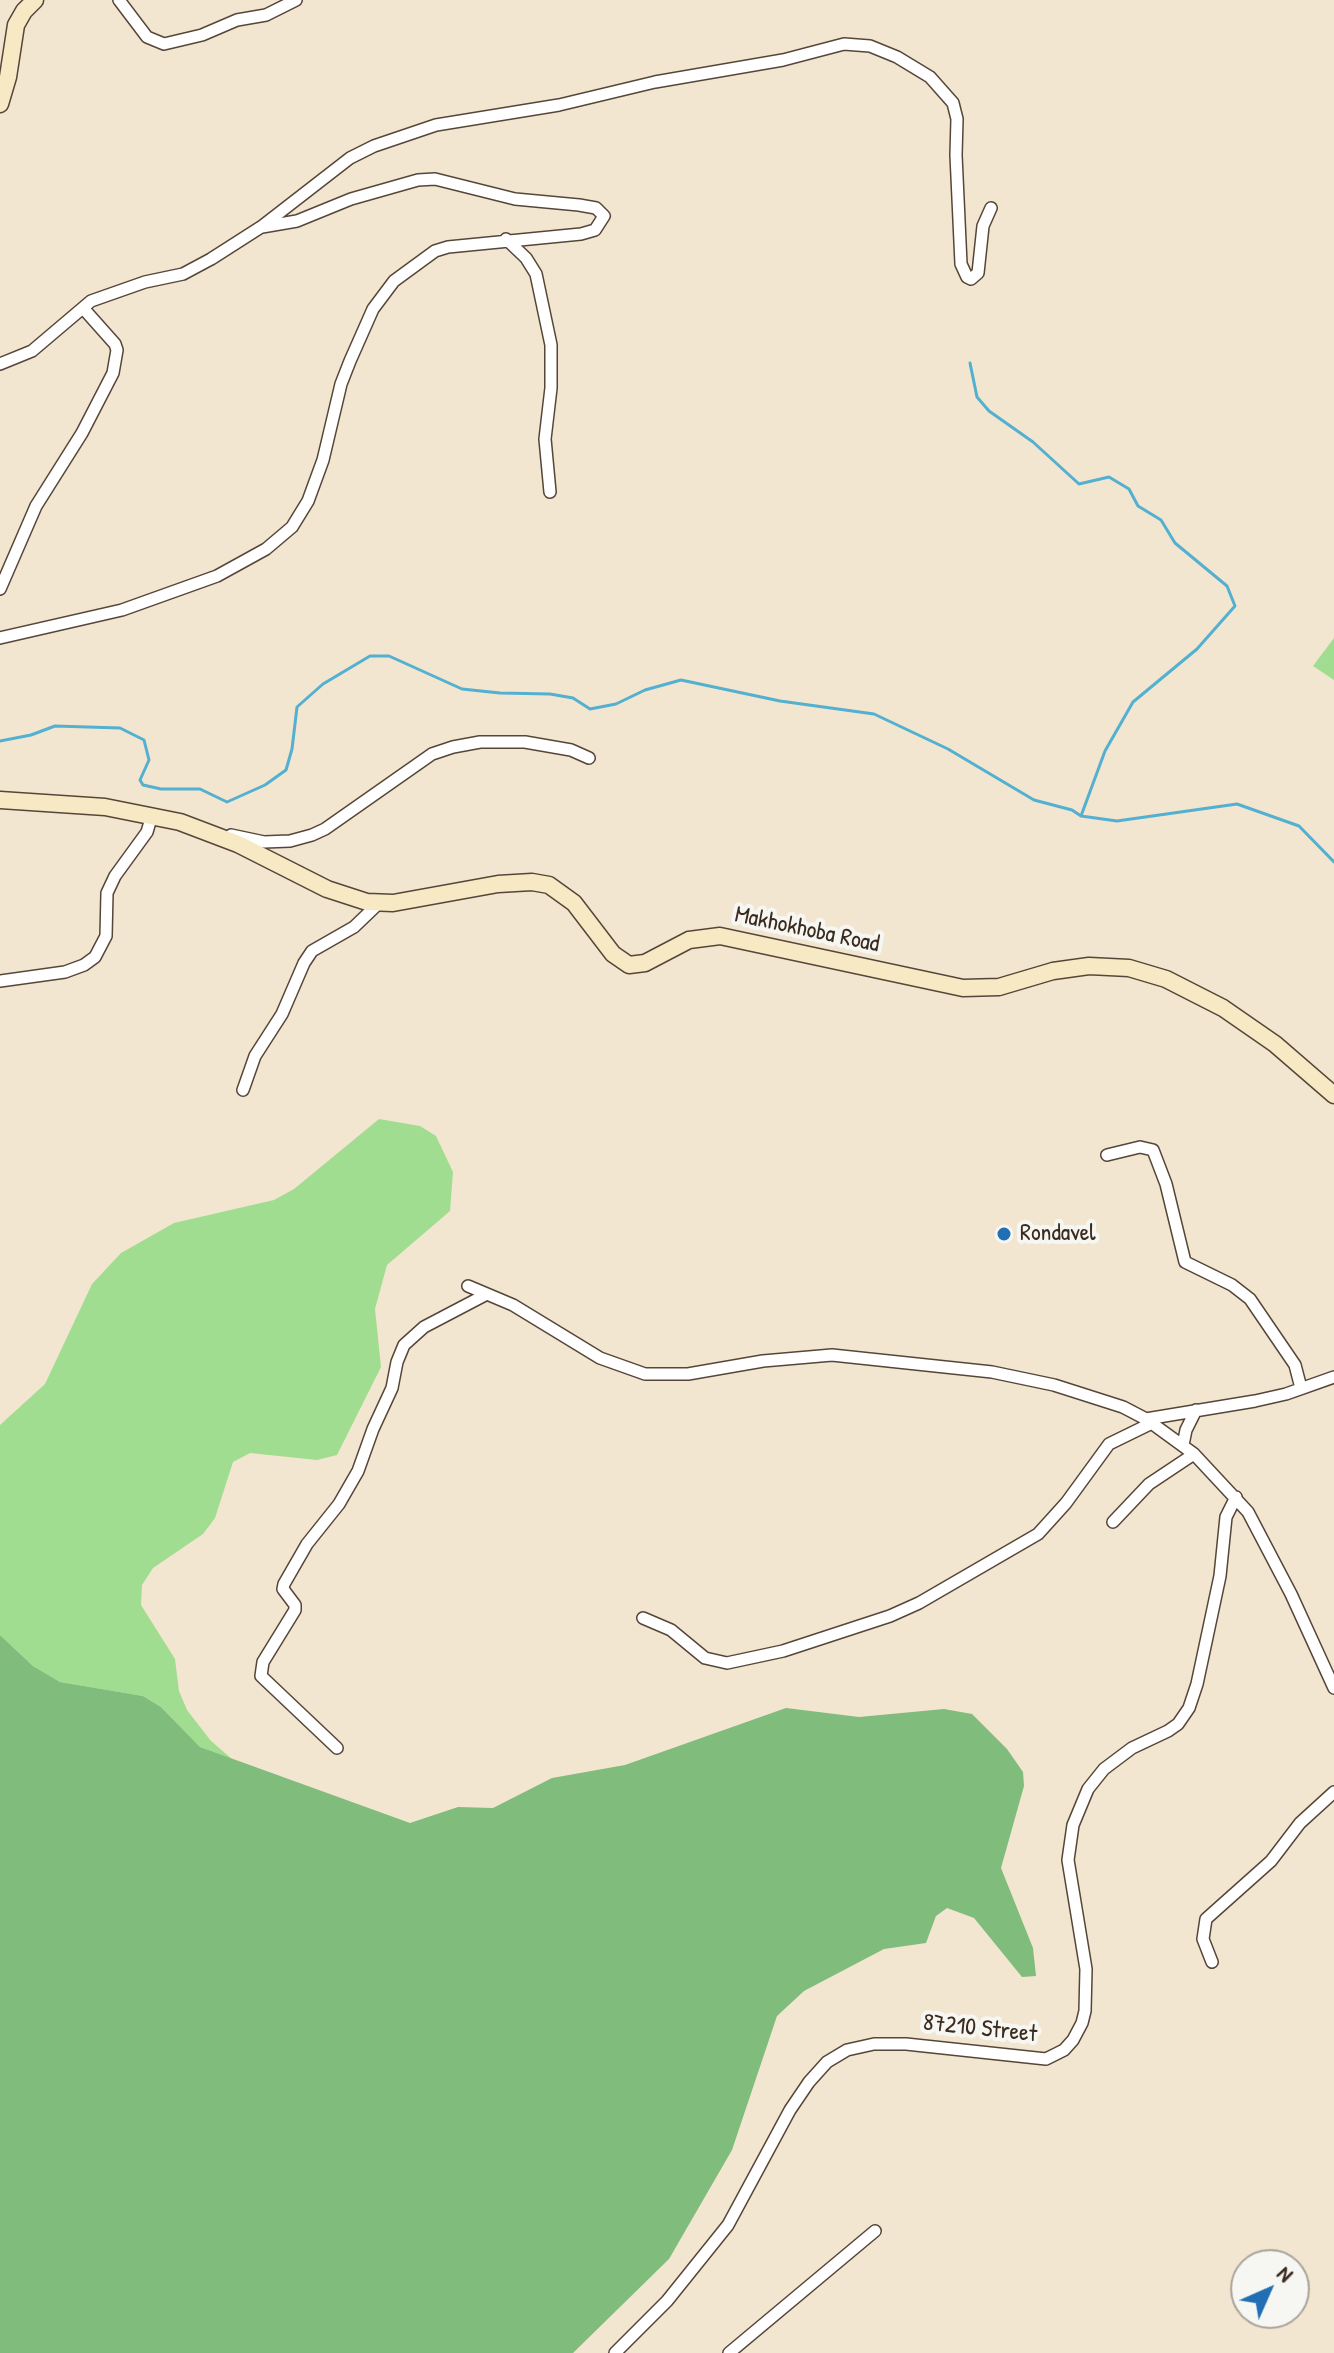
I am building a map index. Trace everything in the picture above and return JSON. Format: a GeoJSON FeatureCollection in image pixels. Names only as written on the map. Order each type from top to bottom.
{"type":"FeatureCollection","features":[{"type":"Feature","properties":{"kind":"street"},"geometry":{"type":"LineString","coordinates":[[0,104],[8,77],[16,25],[35,0]]}},
{"type":"Feature","properties":{"kind":"street"},"geometry":{"type":"LineString","coordinates":[[119,0],[147,37],[164,44],[195,38],[237,20],[266,15],[296,0]]}},
{"type":"Feature","properties":{"kind":"street"},"geometry":{"type":"LineString","coordinates":[[0,364],[32,351],[83,308],[101,297],[192,270],[261,227],[350,158],[410,132],[476,117],[559,105],[655,82],[783,60],[844,44],[870,46],[897,57],[930,77],[953,103],[957,119],[961,264],[971,279],[978,273],[981,234],[991,208]]}},
{"type":"Feature","properties":{"kind":"street"},"geometry":{"type":"LineString","coordinates":[[0,638],[122,610],[172,593],[217,576],[279,540],[301,516],[308,501],[323,460],[341,384],[382,294],[408,269],[435,251],[467,243],[581,234],[595,230],[604,216],[596,208],[515,199],[435,179],[418,180],[351,199],[297,221],[261,227]]}},
{"type":"Feature","properties":{"kind":"street"},"geometry":{"type":"LineString","coordinates":[[506,239],[526,258],[536,274],[551,345],[551,388],[545,439],[550,492]]}},
{"type":"Feature","properties":{"kind":"street"},"geometry":{"type":"LineString","coordinates":[[0,589],[36,506],[82,433],[113,373],[115,344],[83,308]]}},
{"type":"Feature","properties":{"kind":"street"},"geometry":{"type":"LineString","coordinates":[[219,836],[277,842],[312,835],[333,824],[432,754],[453,747],[498,741],[525,742],[571,750],[589,758]]}},
{"type":"Feature","properties":{"kind":"street","name":"Makhokhoba Road"},"geometry":{"type":"LineString","coordinates":[[0,800],[75,803],[152,815],[219,836],[327,889],[378,904],[498,884],[532,882],[549,885],[574,903],[613,954],[629,965],[645,963],[689,940],[720,936],[963,988],[999,987],[1053,971],[1089,966],[1129,968],[1166,979],[1223,1008],[1275,1044],[1334,1095]]}},
{"type":"Feature","properties":{"kind":"street"},"geometry":{"type":"LineString","coordinates":[[0,981],[65,972],[95,957],[106,936],[107,893],[115,876],[147,832],[152,815]]}},
{"type":"Feature","properties":{"kind":"street"},"geometry":{"type":"LineString","coordinates":[[243,1090],[255,1056],[282,1014],[312,951],[354,927],[378,904]]}},
{"type":"Feature","properties":{"kind":"street"},"geometry":{"type":"LineString","coordinates":[[1107,1155],[1140,1147],[1153,1150],[1169,1195],[1185,1262],[1232,1285],[1250,1299],[1295,1365],[1301,1388]]}},
{"type":"Feature","properties":{"kind":"street"},"geometry":{"type":"LineString","coordinates":[[468,1286],[513,1305],[600,1358],[645,1374],[688,1374],[763,1361],[832,1355],[992,1372],[1045,1383],[1123,1407],[1183,1445],[1236,1497],[1268,1548],[1334,1688]]}},
{"type":"Feature","properties":{"kind":"street"},"geometry":{"type":"LineString","coordinates":[[337,1748],[261,1676],[263,1662],[295,1610],[295,1605],[283,1589],[284,1584],[307,1544],[339,1504],[358,1471],[392,1388],[404,1345],[424,1327],[487,1294]]}},
{"type":"Feature","properties":{"kind":"street"},"geometry":{"type":"LineString","coordinates":[[643,1618],[671,1630],[705,1658],[727,1663],[783,1651],[890,1616],[919,1603],[1038,1534],[1066,1503],[1109,1444],[1149,1421],[1286,1394],[1334,1377]]}},
{"type":"Feature","properties":{"kind":"street"},"geometry":{"type":"LineString","coordinates":[[1183,1445],[1186,1430],[1196,1410]]}},
{"type":"Feature","properties":{"kind":"street"},"geometry":{"type":"LineString","coordinates":[[1113,1522],[1149,1484],[1194,1454]]}},
{"type":"Feature","properties":{"kind":"street","name":"87210 Street"},"geometry":{"type":"LineString","coordinates":[[615,2353],[667,2301],[728,2225],[790,2110],[827,2062],[847,2050],[874,2044],[906,2044],[1046,2059],[1064,2050],[1079,2032],[1085,2011],[1086,1969],[1068,1860],[1073,1825],[1088,1789],[1104,1769],[1132,1748],[1178,1724],[1189,1708],[1220,1576],[1226,1517],[1236,1497]]}},
{"type":"Feature","properties":{"kind":"street"},"geometry":{"type":"LineString","coordinates":[[1212,1962],[1203,1939],[1206,1919],[1271,1861],[1300,1823],[1334,1792]]}},
{"type":"Feature","properties":{"kind":"street"},"geometry":{"type":"LineString","coordinates":[[729,2353],[875,2231]]}},
{"type":"Feature","properties":{"kind":"green space"},"geometry":{"type":"Polygon","coordinates":[[[1334,638],[1334,680],[1313,666],[1334,638]]]}},
{"type":"Feature","properties":{"kind":"green space"},"geometry":{"type":"Polygon","coordinates":[[[379,1119],[420,1126],[436,1136],[453,1172],[450,1211],[387,1265],[375,1309],[381,1367],[337,1455],[317,1460],[250,1453],[233,1462],[215,1518],[203,1534],[153,1568],[142,1585],[141,1605],[175,1659],[179,1691],[187,1710],[211,1741],[232,1759],[200,1747],[161,1707],[143,1696],[60,1682],[33,1666],[0,1635],[0,1425],[45,1384],[92,1284],[121,1253],[174,1223],[274,1200],[294,1189],[379,1119]]]}},
{"type":"Feature","properties":{"kind":"green space"},"geometry":{"type":"Polygon","coordinates":[[[0,1635],[33,1666],[60,1682],[143,1696],[161,1707],[200,1747],[410,1823],[458,1807],[493,1808],[552,1778],[625,1765],[786,1708],[859,1717],[944,1709],[972,1714],[1007,1749],[1023,1772],[1024,1786],[1001,1868],[1033,1948],[1036,1976],[1022,1977],[974,1918],[947,1908],[936,1916],[926,1943],[884,1949],[804,1991],[777,2016],[732,2150],[669,2259],[573,2353],[0,2353],[0,1635]]]}},
{"type":"Feature","properties":{"kind":"waterway"},"geometry":{"type":"LineString","coordinates":[[970,363],[977,397],[989,411],[1033,442],[1079,484],[1109,477],[1129,489],[1138,506],[1161,520],[1175,543],[1227,586],[1235,606],[1197,649],[1133,702],[1105,751],[1081,816]]}},
{"type":"Feature","properties":{"kind":"waterway"},"geometry":{"type":"LineString","coordinates":[[0,741],[55,726],[120,728],[144,740],[149,760],[140,780],[143,785],[161,789],[200,789],[227,802],[265,785],[286,770],[297,707],[323,684],[370,656],[389,656],[462,689],[550,694],[573,698],[590,709],[616,704],[645,690],[681,680],[780,701],[874,714],[948,749],[1034,800],[1072,810],[1081,816],[1117,821],[1237,804],[1299,826],[1334,862]]}},
{"type":"Feature","properties":{"kind":"place","name":"Rondavel"},"geometry":{"type":"Point","coordinates":[1004,1234]}}]}
